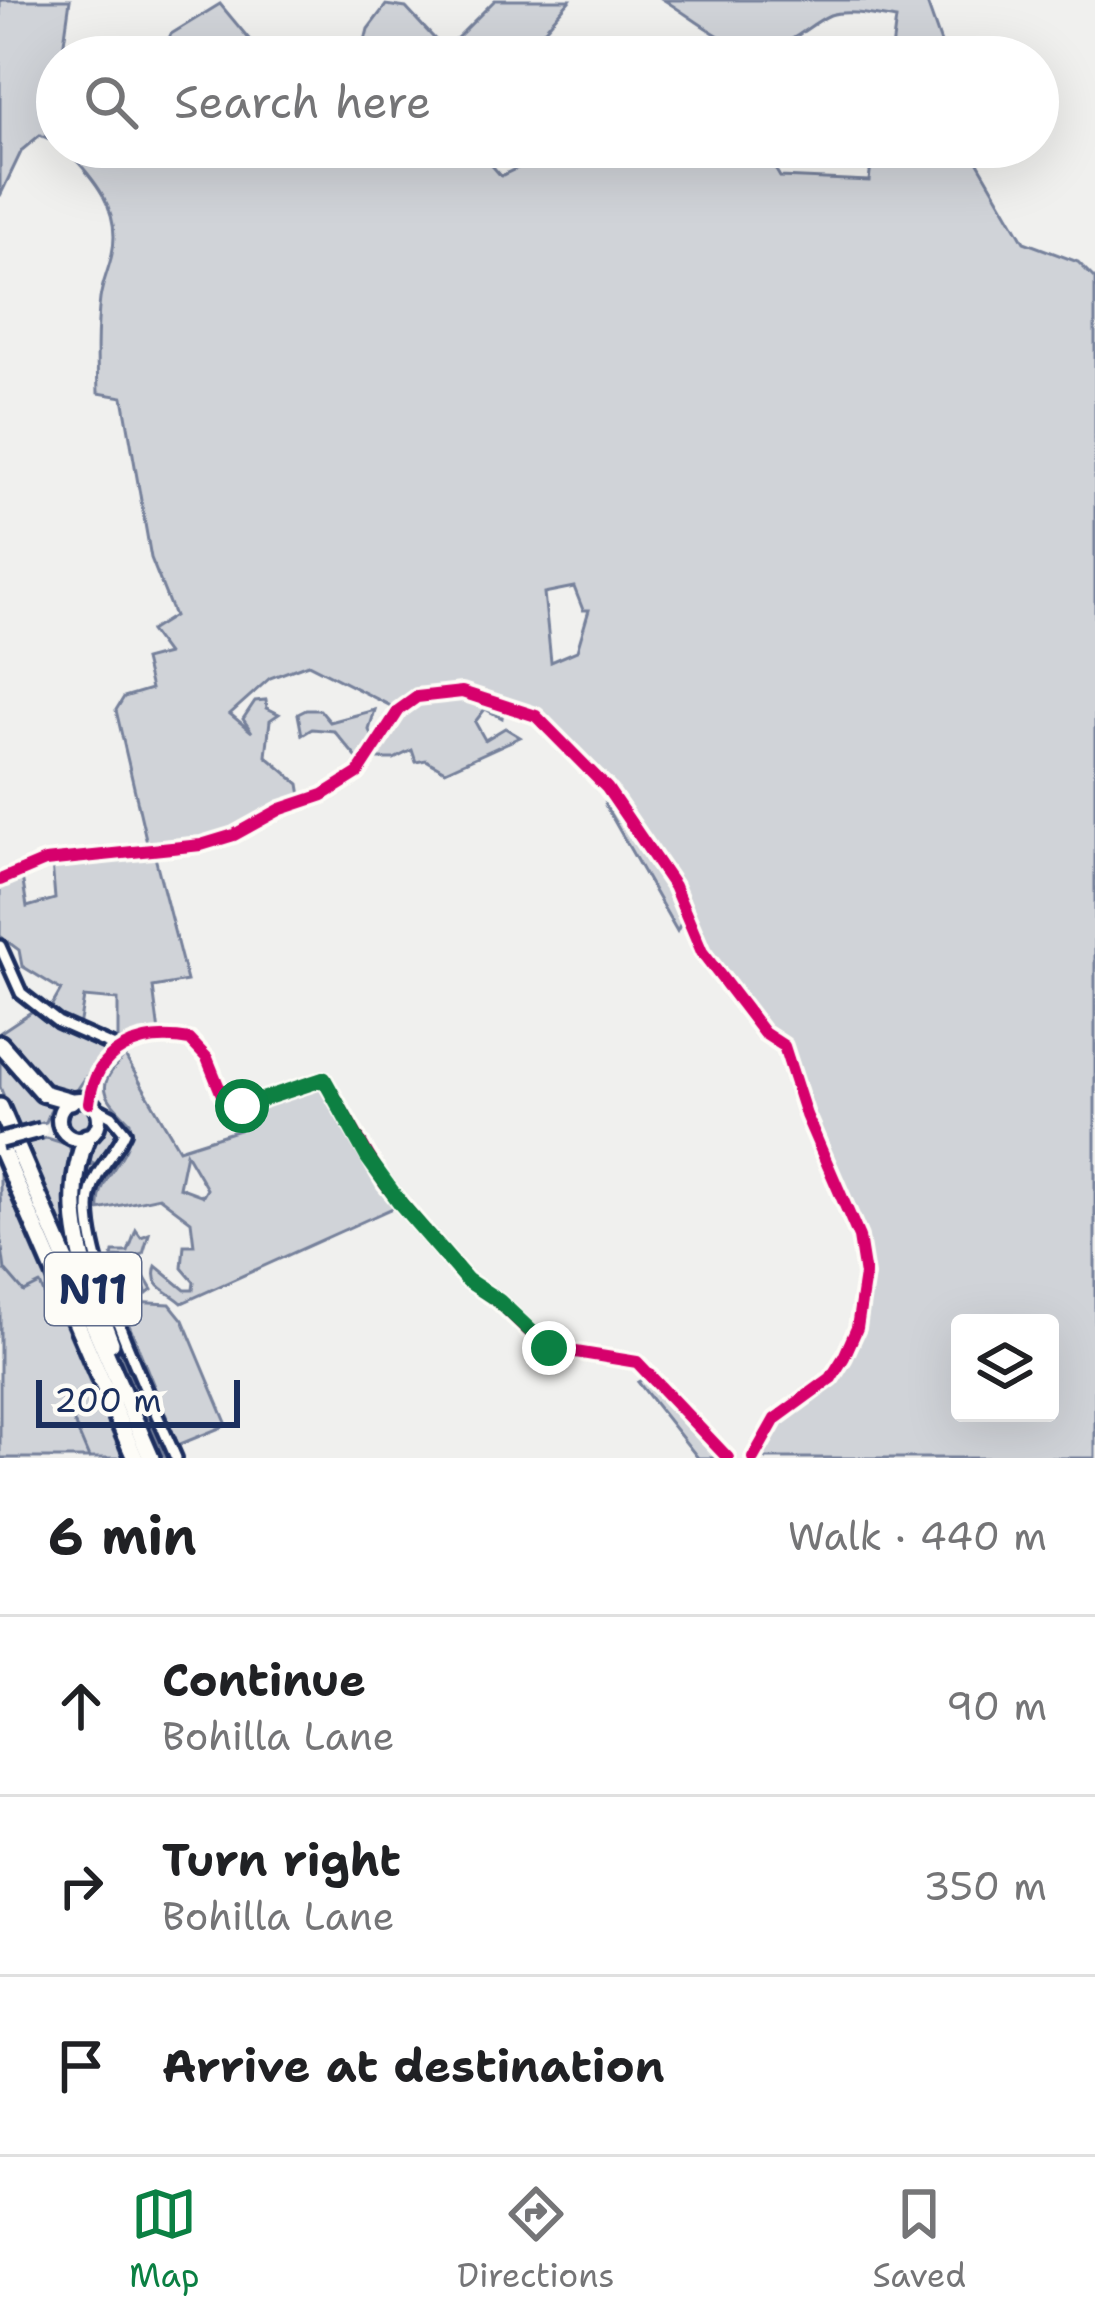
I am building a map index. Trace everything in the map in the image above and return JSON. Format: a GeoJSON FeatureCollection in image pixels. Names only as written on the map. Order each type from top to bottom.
{"type":"FeatureCollection","features":[{"type":"Feature","properties":{"kind":"highway"},"geometry":{"type":"LineString","coordinates":[[0,1045],[43,1093],[84,1103]]}},
{"type":"Feature","properties":{"kind":"highway","name":"N11"},"geometry":{"type":"LineString","coordinates":[[0,1107],[151,1458]]}},
{"type":"Feature","properties":{"kind":"highway","name":"N11"},"geometry":{"type":"LineString","coordinates":[[87,1137],[77,1160],[73,1205],[90,1280],[142,1437]]}},
{"type":"Feature","properties":{"kind":"highway","name":"N11"},"geometry":{"type":"LineString","coordinates":[[0,1144],[135,1458]]}},
{"type":"Feature","properties":{"kind":"main road"},"geometry":{"type":"LineString","coordinates":[[84,1103],[98,1120],[87,1137],[70,1137],[61,1127],[60,1114],[84,1103]]}},
{"type":"Feature","properties":{"kind":"main road"},"geometry":{"type":"LineString","coordinates":[[0,1144],[61,1127]]}},
{"type":"Feature","properties":{"kind":"street"},"geometry":{"type":"LineString","coordinates":[[0,880],[44,861],[201,845],[234,835],[358,773],[399,710],[417,697],[462,692],[536,716],[607,788],[674,886],[702,952],[764,1033],[784,1046],[806,1115],[859,1237],[865,1275],[857,1328],[844,1357],[831,1378],[775,1419],[753,1458]]}},
{"type":"Feature","properties":{"kind":"street"},"geometry":{"type":"LineString","coordinates":[[0,946],[21,993],[58,1022],[117,1048]]}},
{"type":"Feature","properties":{"kind":"street"},"geometry":{"type":"LineString","coordinates":[[176,1458],[121,1324],[90,1214],[99,1171],[123,1138],[116,1120],[84,1103],[97,1069],[117,1048],[150,1040],[190,1040],[207,1058],[222,1095],[242,1106],[324,1079],[386,1184],[467,1280],[499,1301],[545,1347],[637,1362],[728,1458]]}},
{"type":"Feature","properties":{"kind":"street"},"geometry":{"type":"LineString","coordinates":[[98,1120],[116,1120]]}},
{"type":"Feature","properties":{"kind":"shaded area"},"geometry":{"type":"Polygon","coordinates":[[[0,0],[70,0],[65,36],[36,36],[36,138],[22,150],[0,196],[0,0]]]}},
{"type":"Feature","properties":{"kind":"shaded area"},"geometry":{"type":"Polygon","coordinates":[[[495,0],[570,0],[539,36],[459,36],[495,0]]]}},
{"type":"Feature","properties":{"kind":"shaded area"},"geometry":{"type":"Polygon","coordinates":[[[664,0],[926,0],[939,36],[894,36],[896,19],[837,13],[797,36],[718,36],[664,0]]]}},
{"type":"Feature","properties":{"kind":"shaded area"},"geometry":{"type":"Polygon","coordinates":[[[220,4],[247,36],[170,36],[220,4]]]}},
{"type":"Feature","properties":{"kind":"shaded area"},"geometry":{"type":"Polygon","coordinates":[[[386,5],[406,8],[432,36],[366,36],[386,5]]]}},
{"type":"Feature","properties":{"kind":"shaded area"},"geometry":{"type":"Polygon","coordinates":[[[83,168],[494,168],[501,176],[519,168],[775,168],[780,177],[869,181],[871,168],[981,168],[1024,242],[1078,262],[1095,279],[1095,1458],[750,1458],[767,1430],[821,1386],[857,1328],[863,1251],[787,1051],[729,988],[685,915],[677,931],[605,805],[607,788],[536,716],[503,709],[502,718],[485,709],[475,722],[485,740],[505,728],[520,737],[445,771],[426,760],[416,762],[412,750],[394,759],[372,759],[399,713],[434,692],[399,710],[308,664],[270,678],[230,714],[252,732],[243,719],[255,701],[266,700],[267,708],[279,714],[270,720],[266,756],[299,784],[301,796],[267,817],[207,841],[166,846],[147,843],[116,710],[124,697],[151,689],[144,660],[167,654],[150,631],[174,616],[151,558],[123,397],[98,393],[99,311],[114,238],[103,195],[83,168]],[[574,587],[544,593],[551,662],[577,651],[589,610],[583,610],[574,587]]]}},
{"type":"Feature","properties":{"kind":"shaded area"},"geometry":{"type":"Polygon","coordinates":[[[320,710],[330,722],[375,710],[369,730],[374,741],[362,764],[334,731],[312,729],[302,735],[298,714],[320,710]]]}},
{"type":"Feature","properties":{"kind":"shaded area"},"geometry":{"type":"Polygon","coordinates":[[[154,853],[187,981],[153,987],[159,1033],[118,1040],[118,1000],[84,997],[79,1027],[50,1009],[61,990],[22,966],[19,950],[0,936],[0,882],[21,870],[27,907],[55,899],[52,862],[154,853]]]}},
{"type":"Feature","properties":{"kind":"shaded area"},"geometry":{"type":"Polygon","coordinates":[[[37,1008],[106,1048],[77,1090],[42,1081],[1,1032],[37,1008]]]}},
{"type":"Feature","properties":{"kind":"shaded area"},"geometry":{"type":"Polygon","coordinates":[[[0,1051],[53,1104],[46,1122],[18,1130],[0,1087],[0,1051]]]}},
{"type":"Feature","properties":{"kind":"shaded area"},"geometry":{"type":"Polygon","coordinates":[[[125,1056],[179,1149],[239,1130],[229,1108],[265,1106],[325,1086],[368,1166],[397,1206],[182,1303],[157,1284],[155,1273],[156,1266],[185,1290],[193,1290],[194,1282],[182,1268],[184,1245],[194,1245],[191,1221],[159,1197],[99,1210],[103,1186],[130,1134],[130,1122],[106,1090],[109,1076],[125,1056]],[[186,1153],[179,1187],[203,1196],[207,1189],[186,1153]]]}},
{"type":"Feature","properties":{"kind":"shaded area"},"geometry":{"type":"Polygon","coordinates":[[[78,1106],[91,1119],[78,1132],[65,1119],[78,1106]]]}},
{"type":"Feature","properties":{"kind":"shaded area"},"geometry":{"type":"Polygon","coordinates":[[[113,1124],[119,1134],[98,1165],[84,1158],[105,1125],[113,1124]]]}},
{"type":"Feature","properties":{"kind":"shaded area"},"geometry":{"type":"Polygon","coordinates":[[[47,1138],[69,1145],[73,1159],[68,1192],[99,1321],[22,1143],[47,1138]]]}},
{"type":"Feature","properties":{"kind":"shaded area"},"geometry":{"type":"Polygon","coordinates":[[[84,1161],[96,1167],[90,1197],[92,1232],[113,1312],[171,1458],[165,1458],[135,1390],[92,1272],[81,1195],[84,1161]]]}},
{"type":"Feature","properties":{"kind":"shaded area"},"geometry":{"type":"Polygon","coordinates":[[[0,1173],[123,1458],[0,1458],[0,1173]]]}},
{"type":"Feature","properties":{"kind":"shaded area"},"geometry":{"type":"Polygon","coordinates":[[[136,1230],[141,1237],[149,1234],[143,1254],[133,1257],[152,1290],[147,1294],[130,1258],[112,1257],[113,1252],[128,1252],[136,1230]]]}},
{"type":"Feature","properties":{"kind":"shaded area"},"geometry":{"type":"Polygon","coordinates":[[[129,1302],[170,1304],[183,1320],[227,1425],[178,1445],[127,1320],[129,1302]]]}},
{"type":"Feature","properties":{"kind":"shaded area"},"geometry":{"type":"Polygon","coordinates":[[[647,1377],[733,1458],[698,1458],[638,1382],[647,1377]]]}},
{"type":"Feature","properties":{"kind":"waterway"},"geometry":{"type":"LineString","coordinates":[[0,1198],[0,1220]]}},
{"type":"Feature","properties":{"kind":"waterway"},"geometry":{"type":"LineString","coordinates":[[0,1234],[5,1270],[24,1292],[40,1284],[45,1296]]}},
{"type":"Feature","properties":{"kind":"waterway"},"geometry":{"type":"LineString","coordinates":[[53,1393],[65,1401],[89,1458]]}},
{"type":"Feature","properties":{"kind":"cycle path"},"geometry":{"type":"LineString","coordinates":[[0,880],[45,861],[201,845],[234,835],[281,809],[323,795],[358,773],[399,710],[417,697],[462,692],[536,716],[607,788],[674,886],[702,952],[764,1033],[784,1046],[806,1115],[859,1237],[865,1275],[857,1328],[844,1357],[831,1378],[775,1419],[753,1458]]}},
{"type":"Feature","properties":{"kind":"cycle path"},"geometry":{"type":"LineString","coordinates":[[89,1103],[93,1084],[110,1057],[154,1038],[190,1040],[207,1058],[222,1095],[242,1106],[324,1079],[385,1184],[466,1279],[499,1302],[545,1347],[637,1362],[728,1458]]}},
{"type":"Feature","properties":{"kind":"route"},"geometry":{"type":"LineString","coordinates":[[242,1106],[324,1079],[367,1157],[401,1204],[421,1220],[467,1280],[499,1301],[549,1348]]}}]}
